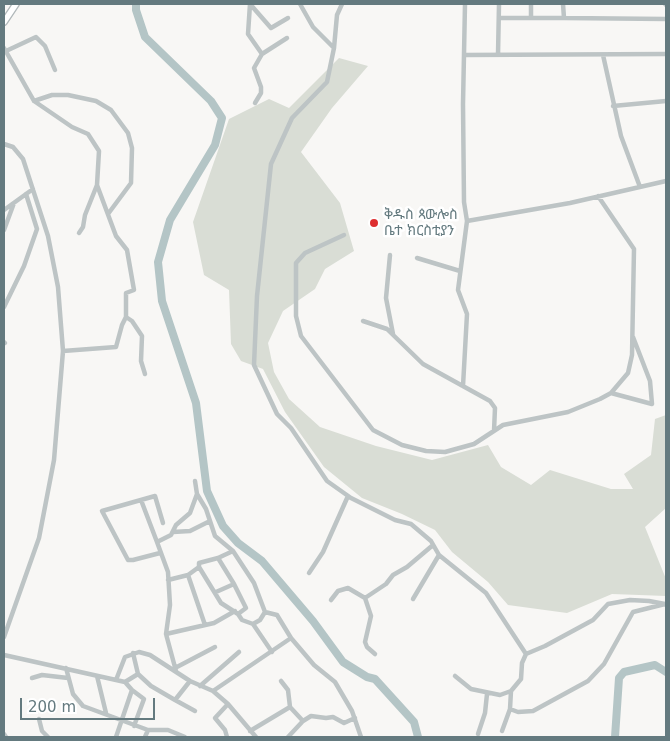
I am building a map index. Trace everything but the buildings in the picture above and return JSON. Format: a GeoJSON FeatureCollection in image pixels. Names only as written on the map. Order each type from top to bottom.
{"type":"FeatureCollection","features":[{"type":"Feature","properties":{"kind":"main road"},"geometry":{"type":"LineString","coordinates":[[4,22],[16,4]]}},
{"type":"Feature","properties":{"kind":"street"},"geometry":{"type":"LineString","coordinates":[[250,4],[271,28],[288,18]]}},
{"type":"Feature","properties":{"kind":"street"},"geometry":{"type":"LineString","coordinates":[[250,4],[248,34],[262,54]]}},
{"type":"Feature","properties":{"kind":"street"},"geometry":{"type":"LineString","coordinates":[[300,4],[313,27],[334,48]]}},
{"type":"Feature","properties":{"kind":"street"},"geometry":{"type":"LineString","coordinates":[[342,4],[337,14],[334,48],[327,82],[292,118],[273,158],[257,296],[254,365],[276,414],[292,428],[327,481],[348,496],[396,520],[411,524],[433,545],[439,555],[486,593],[526,654]]}},
{"type":"Feature","properties":{"kind":"street"},"geometry":{"type":"LineString","coordinates":[[463,386],[467,314],[458,290],[467,221],[463,111],[465,4]]}},
{"type":"Feature","properties":{"kind":"street"},"geometry":{"type":"LineString","coordinates":[[498,55],[499,4]]}},
{"type":"Feature","properties":{"kind":"street"},"geometry":{"type":"LineString","coordinates":[[531,4],[531,17]]}},
{"type":"Feature","properties":{"kind":"street"},"geometry":{"type":"LineString","coordinates":[[564,4],[564,18]]}},
{"type":"Feature","properties":{"kind":"street"},"geometry":{"type":"LineString","coordinates":[[499,18],[666,19]]}},
{"type":"Feature","properties":{"kind":"street"},"geometry":{"type":"LineString","coordinates":[[55,70],[45,46],[36,37],[5,49],[34,101],[72,127],[92,137],[98,151],[97,185],[84,215],[83,228],[79,232]]}},
{"type":"Feature","properties":{"kind":"street"},"geometry":{"type":"LineString","coordinates":[[256,103],[261,94],[261,87],[254,68],[262,54],[287,38]]}},
{"type":"Feature","properties":{"kind":"street"},"geometry":{"type":"LineString","coordinates":[[464,55],[604,56],[666,54]]}},
{"type":"Feature","properties":{"kind":"street"},"geometry":{"type":"LineString","coordinates":[[604,56],[613,106],[621,136],[640,187]]}},
{"type":"Feature","properties":{"kind":"street"},"geometry":{"type":"LineString","coordinates":[[34,101],[52,95],[68,95],[96,102],[111,110],[128,133],[132,148],[131,183],[108,214]]}},
{"type":"Feature","properties":{"kind":"street"},"geometry":{"type":"LineString","coordinates":[[613,106],[666,101]]}},
{"type":"Feature","properties":{"kind":"street"},"geometry":{"type":"LineString","coordinates":[[4,144],[19,152],[33,189],[54,259],[63,351],[54,460],[39,538],[4,637]]}},
{"type":"Feature","properties":{"kind":"street"},"geometry":{"type":"LineString","coordinates":[[467,221],[666,181]]}},
{"type":"Feature","properties":{"kind":"street"},"geometry":{"type":"LineString","coordinates":[[63,351],[116,347],[126,317],[126,293],[134,290],[127,250],[116,236],[97,185]]}},
{"type":"Feature","properties":{"kind":"street"},"geometry":{"type":"LineString","coordinates":[[4,210],[33,189]]}},
{"type":"Feature","properties":{"kind":"street"},"geometry":{"type":"LineString","coordinates":[[4,307],[24,266],[37,229],[26,194]]}},
{"type":"Feature","properties":{"kind":"street"},"geometry":{"type":"LineString","coordinates":[[344,236],[305,254],[296,263],[296,316],[299,333],[373,430],[402,445],[426,451],[445,452],[474,444],[503,425],[568,412],[611,393],[628,374],[633,336],[634,249],[598,196]]}},
{"type":"Feature","properties":{"kind":"street"},"geometry":{"type":"LineString","coordinates":[[4,230],[14,203]]}},
{"type":"Feature","properties":{"kind":"street"},"geometry":{"type":"LineString","coordinates":[[390,254],[386,298],[392,334]]}},
{"type":"Feature","properties":{"kind":"street"},"geometry":{"type":"LineString","coordinates":[[417,258],[460,271]]}},
{"type":"Feature","properties":{"kind":"street"},"geometry":{"type":"LineString","coordinates":[[126,317],[132,321],[142,336],[141,361],[145,374]]}},
{"type":"Feature","properties":{"kind":"street"},"geometry":{"type":"LineString","coordinates":[[362,321],[377,324],[392,334],[423,364],[493,404],[494,432]]}},
{"type":"Feature","properties":{"kind":"street"},"geometry":{"type":"LineString","coordinates":[[611,393],[652,404],[650,381],[633,336]]}},
{"type":"Feature","properties":{"kind":"street"},"geometry":{"type":"LineString","coordinates":[[157,542],[168,538],[176,524],[190,513],[196,494],[195,481]]}},
{"type":"Feature","properties":{"kind":"street"},"geometry":{"type":"LineString","coordinates":[[196,494],[217,538],[233,551],[254,583],[265,612]]}},
{"type":"Feature","properties":{"kind":"street"},"geometry":{"type":"LineString","coordinates":[[309,573],[323,552],[348,496]]}},
{"type":"Feature","properties":{"kind":"street"},"geometry":{"type":"LineString","coordinates":[[160,553],[128,560],[103,512],[104,509],[156,497],[163,523]]}},
{"type":"Feature","properties":{"kind":"street"},"geometry":{"type":"LineString","coordinates":[[141,500],[157,542],[168,580],[170,605],[166,634],[176,670]]}},
{"type":"Feature","properties":{"kind":"street"},"geometry":{"type":"LineString","coordinates":[[173,532],[190,531],[210,521]]}},
{"type":"Feature","properties":{"kind":"street"},"geometry":{"type":"LineString","coordinates":[[365,598],[386,584],[393,575],[433,545]]}},
{"type":"Feature","properties":{"kind":"street"},"geometry":{"type":"LineString","coordinates":[[168,580],[188,574],[199,567],[199,563],[218,558],[233,551]]}},
{"type":"Feature","properties":{"kind":"street"},"geometry":{"type":"LineString","coordinates":[[414,599],[439,555]]}},
{"type":"Feature","properties":{"kind":"street"},"geometry":{"type":"LineString","coordinates":[[166,634],[204,625],[246,608],[218,558]]}},
{"type":"Feature","properties":{"kind":"street"},"geometry":{"type":"LineString","coordinates":[[199,567],[221,603],[236,612],[242,620],[252,624],[265,639],[272,652]]}},
{"type":"Feature","properties":{"kind":"street"},"geometry":{"type":"LineString","coordinates":[[188,574],[204,625]]}},
{"type":"Feature","properties":{"kind":"street"},"geometry":{"type":"LineString","coordinates":[[216,592],[234,584]]}},
{"type":"Feature","properties":{"kind":"street"},"geometry":{"type":"LineString","coordinates":[[331,600],[338,591],[348,588],[365,598],[371,616],[365,642],[367,647],[375,654]]}},
{"type":"Feature","properties":{"kind":"street"},"geometry":{"type":"LineString","coordinates":[[456,676],[464,681],[466,687],[487,694],[500,695],[511,691],[520,679],[522,663],[526,654],[593,620],[608,604],[630,600],[665,605]]}},
{"type":"Feature","properties":{"kind":"street"},"geometry":{"type":"LineString","coordinates":[[510,709],[518,712],[533,711],[588,681],[604,664],[631,614],[637,610],[665,605]]}},
{"type":"Feature","properties":{"kind":"street"},"geometry":{"type":"LineString","coordinates":[[252,624],[260,620],[265,612]]}},
{"type":"Feature","properties":{"kind":"street"},"geometry":{"type":"LineString","coordinates":[[265,612],[277,615],[291,638],[314,666],[335,682],[354,718],[361,737]]}},
{"type":"Feature","properties":{"kind":"street"},"geometry":{"type":"LineString","coordinates":[[213,691],[291,638]]}},
{"type":"Feature","properties":{"kind":"street"},"geometry":{"type":"LineString","coordinates":[[176,670],[215,647]]}},
{"type":"Feature","properties":{"kind":"street"},"geometry":{"type":"LineString","coordinates":[[116,680],[121,662],[133,653],[143,652],[200,686],[213,691],[228,704],[256,737]]}},
{"type":"Feature","properties":{"kind":"street"},"geometry":{"type":"LineString","coordinates":[[200,686],[239,652]]}},
{"type":"Feature","properties":{"kind":"street"},"geometry":{"type":"LineString","coordinates":[[133,653],[138,674],[151,686],[195,711]]}},
{"type":"Feature","properties":{"kind":"street"},"geometry":{"type":"LineString","coordinates":[[4,655],[125,682],[144,699],[134,726]]}},
{"type":"Feature","properties":{"kind":"street"},"geometry":{"type":"LineString","coordinates":[[66,668],[73,694],[78,704],[106,713],[134,726],[148,730],[168,730],[185,737]]}},
{"type":"Feature","properties":{"kind":"street"},"geometry":{"type":"LineString","coordinates":[[125,682],[138,674]]}},
{"type":"Feature","properties":{"kind":"street"},"geometry":{"type":"LineString","coordinates":[[32,678],[42,675],[68,678]]}},
{"type":"Feature","properties":{"kind":"street"},"geometry":{"type":"LineString","coordinates":[[97,676],[106,713]]}},
{"type":"Feature","properties":{"kind":"street"},"geometry":{"type":"LineString","coordinates":[[175,700],[190,680]]}},
{"type":"Feature","properties":{"kind":"street"},"geometry":{"type":"LineString","coordinates":[[281,681],[288,690],[290,707],[303,721]]}},
{"type":"Feature","properties":{"kind":"street"},"geometry":{"type":"LineString","coordinates":[[116,737],[132,690]]}},
{"type":"Feature","properties":{"kind":"street"},"geometry":{"type":"LineString","coordinates":[[502,731],[510,709],[511,691]]}},
{"type":"Feature","properties":{"kind":"street"},"geometry":{"type":"LineString","coordinates":[[478,734],[485,713],[487,694]]}},
{"type":"Feature","properties":{"kind":"street"},"geometry":{"type":"LineString","coordinates":[[227,737],[225,730],[215,718],[228,704]]}},
{"type":"Feature","properties":{"kind":"street"},"geometry":{"type":"LineString","coordinates":[[250,730],[290,707]]}},
{"type":"Feature","properties":{"kind":"street"},"geometry":{"type":"LineString","coordinates":[[288,737],[303,721],[311,716],[333,717],[344,723],[354,718]]}},
{"type":"Feature","properties":{"kind":"street"},"geometry":{"type":"LineString","coordinates":[[39,719],[42,731],[47,737]]}},
{"type":"Feature","properties":{"kind":"street"},"geometry":{"type":"LineString","coordinates":[[145,737],[148,730]]}},
{"type":"Feature","properties":{"kind":"street"},"geometry":{"type":"LineString","coordinates":[[166,737],[168,730]]}},
{"type":"Feature","properties":{"kind":"shaded area"},"geometry":{"type":"Polygon","coordinates":[[[339,58],[368,66],[332,108],[301,152],[340,203],[354,251],[325,269],[315,289],[283,311],[268,343],[274,372],[289,399],[320,427],[376,446],[432,460],[488,445],[501,467],[531,485],[550,470],[611,489],[633,489],[624,474],[651,455],[655,419],[666,415],[666,508],[645,527],[666,579],[666,596],[612,594],[567,613],[508,605],[488,582],[452,552],[435,530],[362,498],[324,467],[285,412],[263,369],[241,361],[231,344],[229,290],[204,275],[193,222],[229,119],[269,99],[289,108],[339,58]]]}},
{"type":"Feature","properties":{"kind":"waterway"},"geometry":{"type":"LineString","coordinates":[[136,4],[136,10],[145,37],[211,101],[222,118],[215,145],[170,220],[158,262],[162,301],[196,403],[207,491],[223,526],[238,543],[262,561],[313,621],[343,662],[367,677],[375,679],[414,722],[418,737]]}},
{"type":"Feature","properties":{"kind":"waterway"},"geometry":{"type":"LineString","coordinates":[[615,737],[619,678],[624,672],[655,665],[666,672]]}},
{"type":"Feature","properties":{"kind":"place","name":"ቅዱስ ጳውሎስ ቤተ ክርስቲያን"},"geometry":{"type":"Point","coordinates":[374,223]}}]}
